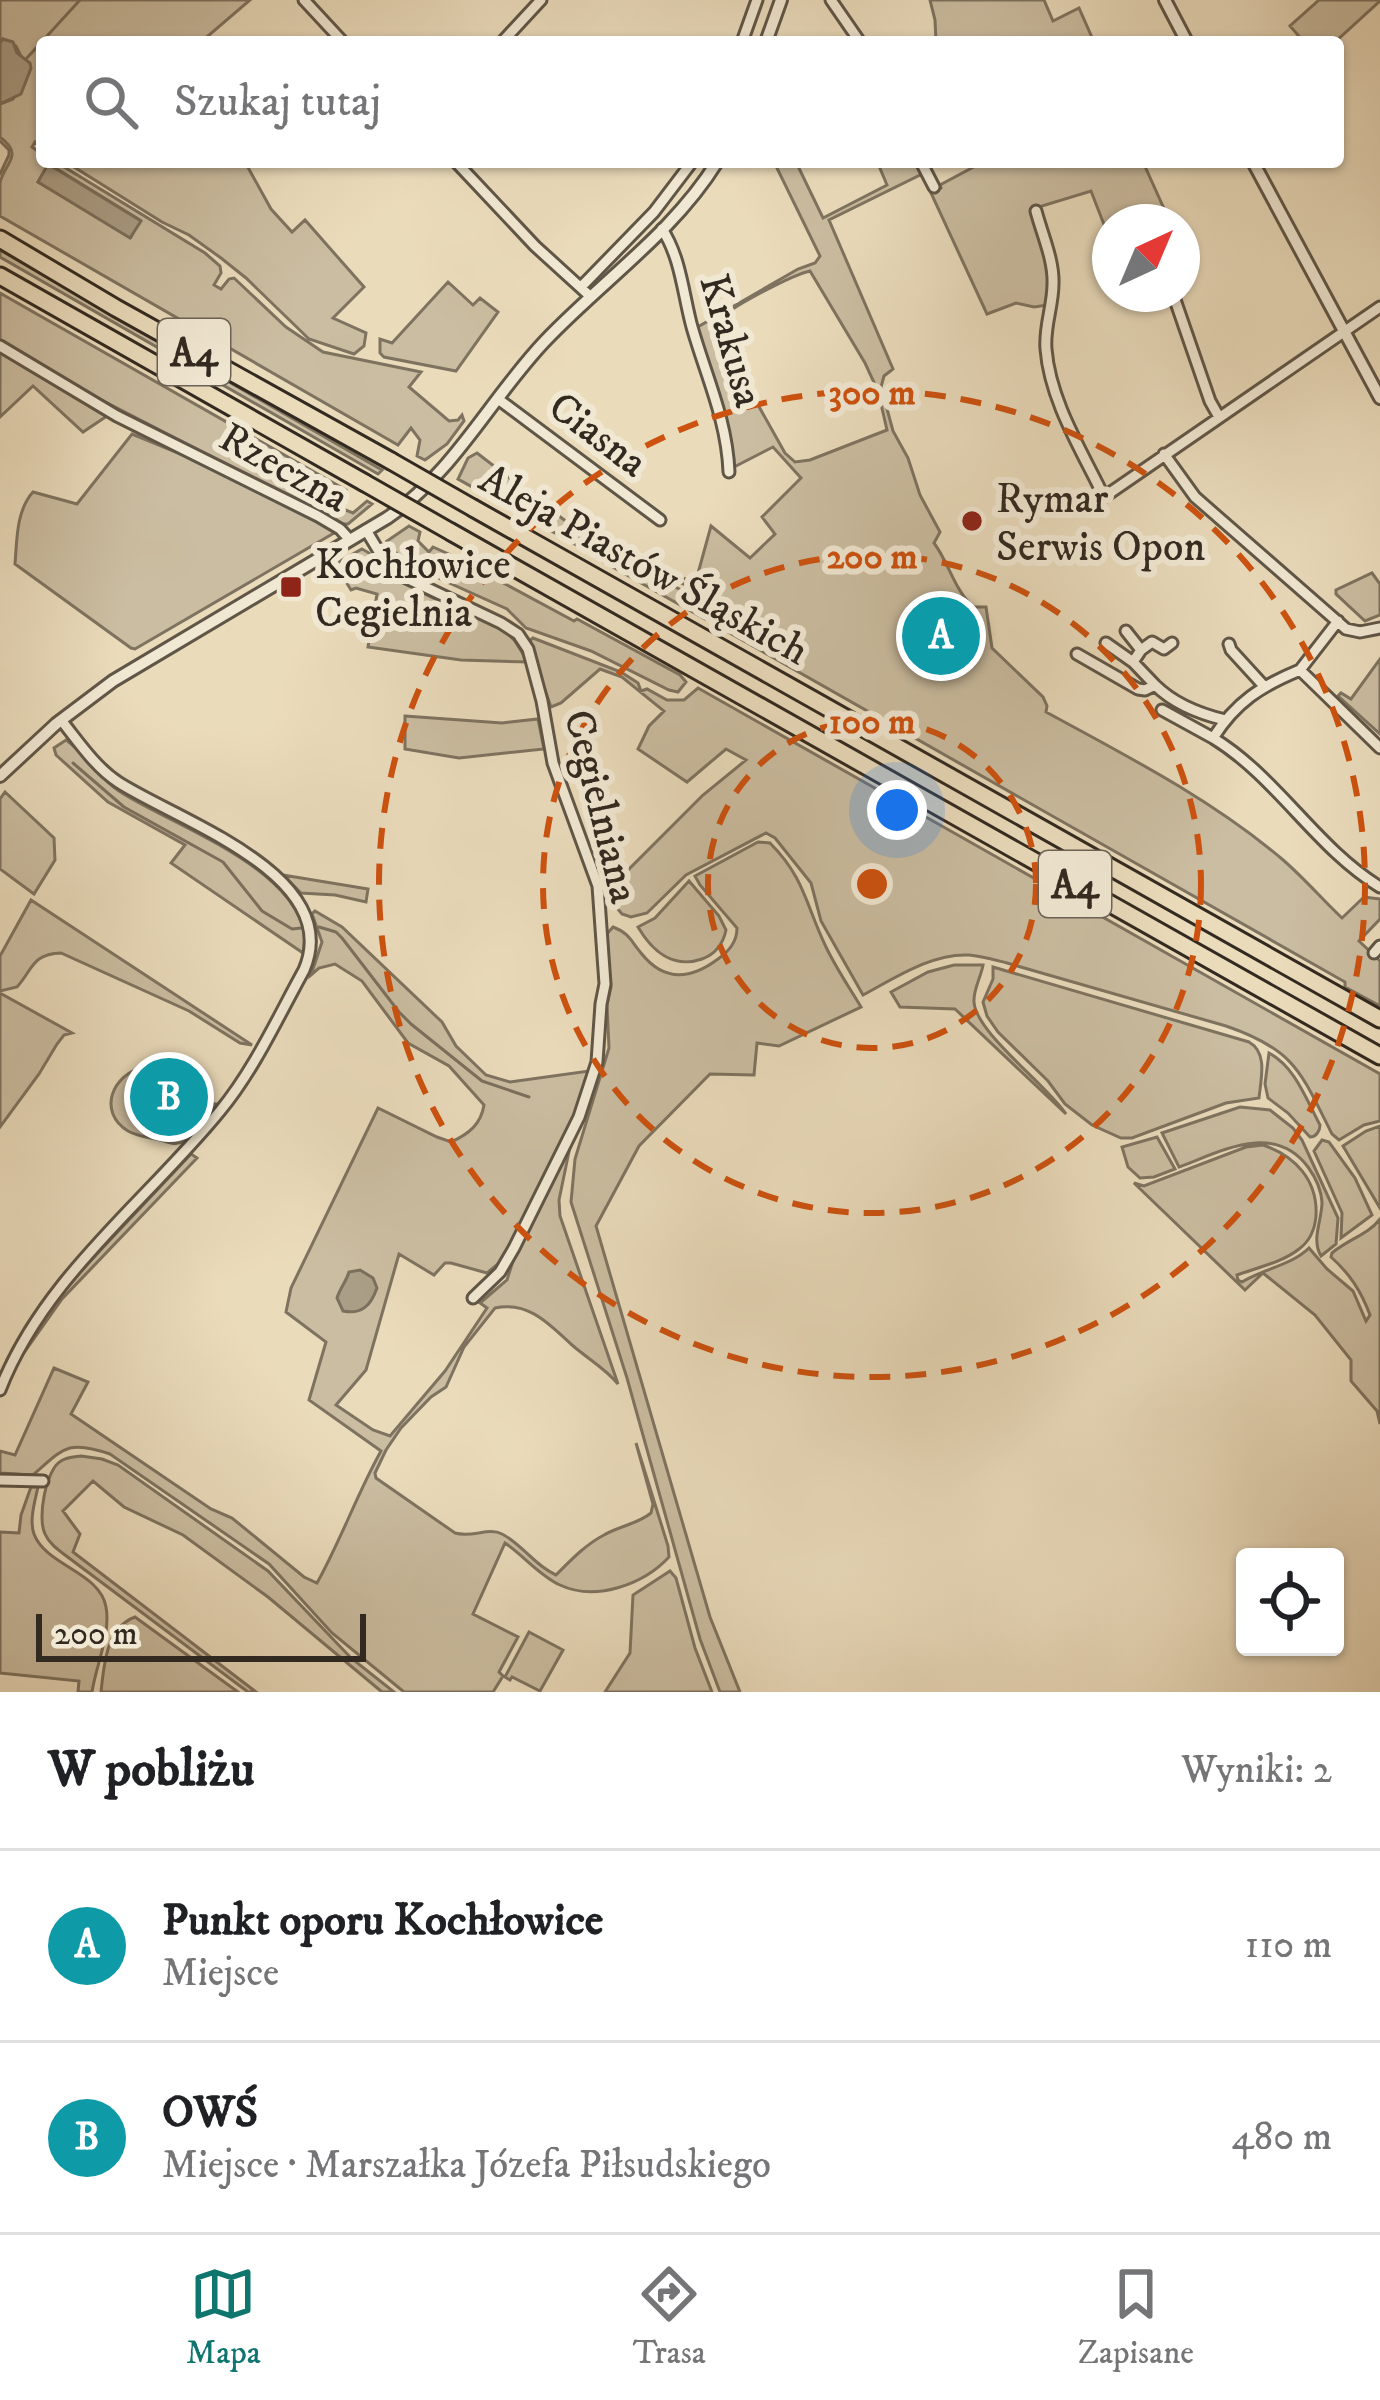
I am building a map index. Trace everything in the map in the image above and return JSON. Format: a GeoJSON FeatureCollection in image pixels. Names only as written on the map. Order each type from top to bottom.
{"type":"FeatureCollection","features":[{"type":"Feature","properties":{"kind":"highway","name":"Aleja Piastów Śląskich"},"geometry":{"type":"LineString","coordinates":[[0,238],[116,308],[1380,1019]]}},
{"type":"Feature","properties":{"kind":"highway","name":"Aleja Piastów Śląskich"},"geometry":{"type":"LineString","coordinates":[[0,276],[1380,1055]]}},
{"type":"Feature","properties":{"kind":"street"},"geometry":{"type":"LineString","coordinates":[[304,0],[338,36]]}},
{"type":"Feature","properties":{"kind":"street"},"geometry":{"type":"LineString","coordinates":[[508,36],[542,0]]}},
{"type":"Feature","properties":{"kind":"street"},"geometry":{"type":"LineString","coordinates":[[744,36],[757,0]]}},
{"type":"Feature","properties":{"kind":"street"},"geometry":{"type":"LineString","coordinates":[[768,36],[781,0]]}},
{"type":"Feature","properties":{"kind":"street"},"geometry":{"type":"LineString","coordinates":[[831,0],[856,36]]}},
{"type":"Feature","properties":{"kind":"street"},"geometry":{"type":"LineString","coordinates":[[1165,0],[1184,36]]}},
{"type":"Feature","properties":{"kind":"street"},"geometry":{"type":"LineString","coordinates":[[462,168],[591,297]]}},
{"type":"Feature","properties":{"kind":"street"},"geometry":{"type":"LineString","coordinates":[[580,287],[654,212],[687,168]]}},
{"type":"Feature","properties":{"kind":"street"},"geometry":{"type":"LineString","coordinates":[[0,776],[61,720],[135,667],[398,511],[427,488],[546,340],[662,229],[713,168]]}},
{"type":"Feature","properties":{"kind":"street"},"geometry":{"type":"LineString","coordinates":[[924,168],[934,187]]}},
{"type":"Feature","properties":{"kind":"street"},"geometry":{"type":"LineString","coordinates":[[1256,168],[1380,398]]}},
{"type":"Feature","properties":{"kind":"street"},"geometry":{"type":"LineString","coordinates":[[1036,211],[1054,281],[1046,330],[1049,365],[1060,404],[1104,497],[1380,307]]}},
{"type":"Feature","properties":{"kind":"street","name":"Krakusa"},"geometry":{"type":"LineString","coordinates":[[662,229],[673,245],[692,327],[718,401],[729,472]]}},
{"type":"Feature","properties":{"kind":"street"},"geometry":{"type":"LineString","coordinates":[[1180,312],[1219,417]]}},
{"type":"Feature","properties":{"kind":"street","name":"Rzeczna"},"geometry":{"type":"LineString","coordinates":[[0,346],[118,416],[318,516],[350,540]]}},
{"type":"Feature","properties":{"kind":"street","name":"Ciasna"},"geometry":{"type":"LineString","coordinates":[[498,399],[660,520]]}},
{"type":"Feature","properties":{"kind":"street"},"geometry":{"type":"LineString","coordinates":[[1164,454],[1195,497],[1338,621],[1352,632],[1380,628]]}},
{"type":"Feature","properties":{"kind":"street","name":"Cegielniana"},"geometry":{"type":"LineString","coordinates":[[366,530],[384,560],[400,575],[501,622],[523,641],[542,701],[553,763],[598,886],[605,984],[598,1062],[579,1117],[514,1248],[500,1272],[473,1298]]}},
{"type":"Feature","properties":{"kind":"street"},"geometry":{"type":"LineString","coordinates":[[1213,738],[1225,720],[1263,686],[1300,670],[1338,621]]}},
{"type":"Feature","properties":{"kind":"street"},"geometry":{"type":"LineString","coordinates":[[1126,631],[1141,650]]}},
{"type":"Feature","properties":{"kind":"street"},"geometry":{"type":"LineString","coordinates":[[1133,662],[1152,642],[1164,649],[1172,643]]}},
{"type":"Feature","properties":{"kind":"street"},"geometry":{"type":"LineString","coordinates":[[1106,643],[1182,704],[1225,720]]}},
{"type":"Feature","properties":{"kind":"street"},"geometry":{"type":"LineString","coordinates":[[1229,644],[1263,686]]}},
{"type":"Feature","properties":{"kind":"street"},"geometry":{"type":"LineString","coordinates":[[1077,654],[1138,689],[1155,685]]}},
{"type":"Feature","properties":{"kind":"street"},"geometry":{"type":"LineString","coordinates":[[1300,670],[1380,748]]}},
{"type":"Feature","properties":{"kind":"street"},"geometry":{"type":"LineString","coordinates":[[1162,710],[1238,753],[1351,867],[1380,887]]}},
{"type":"Feature","properties":{"kind":"street"},"geometry":{"type":"LineString","coordinates":[[1,1387],[23,1339],[50,1298],[223,1108],[304,970],[312,939],[303,909],[280,882],[231,843],[116,781],[61,720]]}},
{"type":"Feature","properties":{"kind":"street"},"geometry":{"type":"LineString","coordinates":[[0,1480],[44,1481]]}},
{"type":"Feature","properties":{"kind":"shaded area"},"geometry":{"type":"Polygon","coordinates":[[[0,0],[250,0],[208,36],[36,36],[36,143],[32,147],[36,168],[47,168],[38,182],[131,237],[140,220],[56,168],[66,168],[205,253],[220,266],[214,285],[221,289],[234,278],[286,327],[323,352],[421,372],[409,387],[449,421],[462,415],[464,421],[447,444],[425,460],[417,456],[420,440],[411,428],[398,445],[0,216],[0,183],[12,155],[0,137],[0,104],[13,99],[29,72],[16,46],[3,39],[0,43],[0,0]]]}},
{"type":"Feature","properties":{"kind":"shaded area"},"geometry":{"type":"Polygon","coordinates":[[[930,0],[1044,0],[1053,21],[1079,8],[1091,36],[936,36],[930,0]]]}},
{"type":"Feature","properties":{"kind":"shaded area"},"geometry":{"type":"Polygon","coordinates":[[[1319,0],[1380,0],[1342,36],[1299,36],[1290,26],[1319,0]]]}},
{"type":"Feature","properties":{"kind":"shaded area"},"geometry":{"type":"Polygon","coordinates":[[[3,39],[13,42],[31,68],[21,94],[0,104],[0,43],[3,39]]]}},
{"type":"Feature","properties":{"kind":"shaded area"},"geometry":{"type":"Polygon","coordinates":[[[46,168],[55,168],[141,221],[130,238],[38,182],[46,168]]]}},
{"type":"Feature","properties":{"kind":"shaded area"},"geometry":{"type":"Polygon","coordinates":[[[76,168],[248,168],[271,209],[292,232],[305,220],[364,287],[333,318],[366,333],[364,346],[354,354],[309,339],[221,258],[76,168]]]}},
{"type":"Feature","properties":{"kind":"shaded area"},"geometry":{"type":"Polygon","coordinates":[[[777,168],[799,168],[823,218],[887,185],[880,168],[920,168],[922,174],[829,220],[893,369],[884,376],[881,387],[893,431],[940,532],[934,543],[956,584],[973,607],[986,607],[992,648],[1043,697],[1046,712],[1227,817],[1282,859],[1342,918],[1364,897],[1380,899],[1380,919],[1359,941],[1380,961],[1380,1006],[721,628],[715,599],[671,579],[672,575],[693,581],[697,577],[711,526],[750,558],[775,534],[762,517],[801,478],[773,447],[734,467],[728,425],[696,328],[820,256],[777,168]],[[810,271],[734,308],[719,321],[716,330],[785,453],[795,462],[887,430],[878,391],[810,271]]]}},
{"type":"Feature","properties":{"kind":"shaded area"},"geometry":{"type":"Polygon","coordinates":[[[972,168],[1146,168],[1162,204],[1096,204],[1091,191],[1032,209],[1049,271],[1048,305],[1016,303],[987,314],[931,193],[972,168]]]}},
{"type":"Feature","properties":{"kind":"shaded area"},"geometry":{"type":"Polygon","coordinates":[[[0,250],[382,470],[378,474],[0,257],[0,250]]]}},
{"type":"Feature","properties":{"kind":"shaded area"},"geometry":{"type":"Polygon","coordinates":[[[448,282],[473,305],[480,298],[498,312],[456,371],[384,357],[380,339],[392,343],[448,282]]]}},
{"type":"Feature","properties":{"kind":"shaded area"},"geometry":{"type":"Polygon","coordinates":[[[0,293],[346,490],[338,507],[353,513],[367,501],[372,504],[342,524],[88,393],[0,342],[0,293]]]}},
{"type":"Feature","properties":{"kind":"shaded area"},"geometry":{"type":"Polygon","coordinates":[[[0,352],[107,416],[83,432],[33,386],[0,417],[0,352]]]}},
{"type":"Feature","properties":{"kind":"shaded area"},"geometry":{"type":"Polygon","coordinates":[[[132,434],[222,471],[324,523],[334,533],[131,648],[15,564],[20,517],[33,492],[77,504],[132,434]]]}},
{"type":"Feature","properties":{"kind":"shaded area"},"geometry":{"type":"Polygon","coordinates":[[[477,453],[593,542],[703,602],[700,606],[709,611],[710,618],[597,558],[595,549],[589,552],[458,479],[468,458],[477,453]]]}},
{"type":"Feature","properties":{"kind":"shaded area"},"geometry":{"type":"Polygon","coordinates":[[[409,526],[420,532],[418,541],[429,552],[433,547],[453,556],[686,682],[678,692],[669,690],[591,651],[526,628],[507,609],[416,568],[387,541],[409,526]]]}},
{"type":"Feature","properties":{"kind":"shaded area"},"geometry":{"type":"Polygon","coordinates":[[[362,549],[419,591],[505,631],[528,662],[461,660],[368,647],[377,594],[351,590],[335,564],[362,549]]]}},
{"type":"Feature","properties":{"kind":"shaded area"},"geometry":{"type":"Polygon","coordinates":[[[1372,573],[1380,584],[1380,615],[1365,621],[1336,590],[1372,573]]]}},
{"type":"Feature","properties":{"kind":"shaded area"},"geometry":{"type":"Polygon","coordinates":[[[533,638],[621,672],[638,683],[641,691],[647,689],[667,700],[684,700],[698,688],[1380,1074],[1380,1121],[1339,1140],[1294,1066],[1268,1044],[1226,1026],[988,958],[941,958],[863,995],[821,921],[811,883],[766,833],[686,875],[647,913],[622,914],[610,900],[608,872],[619,879],[703,795],[746,760],[726,749],[687,782],[638,749],[649,726],[664,711],[622,677],[600,669],[551,707],[529,646],[533,638]]]}},
{"type":"Feature","properties":{"kind":"shaded area"},"geometry":{"type":"Polygon","coordinates":[[[1380,659],[1380,734],[1338,696],[1351,699],[1380,659]]]}},
{"type":"Feature","properties":{"kind":"shaded area"},"geometry":{"type":"Polygon","coordinates":[[[405,716],[502,723],[538,719],[544,749],[459,758],[405,749],[405,716]]]}},
{"type":"Feature","properties":{"kind":"shaded area"},"geometry":{"type":"Polygon","coordinates":[[[66,740],[119,791],[265,876],[288,899],[302,925],[303,953],[171,863],[185,845],[108,802],[56,755],[54,748],[66,740]]]}},
{"type":"Feature","properties":{"kind":"shaded area"},"geometry":{"type":"Polygon","coordinates":[[[5,792],[54,838],[55,860],[34,894],[0,869],[0,799],[5,792]]]}},
{"type":"Feature","properties":{"kind":"shaded area"},"geometry":{"type":"Polygon","coordinates":[[[758,842],[770,843],[791,868],[830,955],[861,1007],[779,1046],[757,1043],[754,1075],[710,1074],[639,1146],[596,1226],[710,1617],[740,1692],[720,1692],[700,1639],[627,1378],[571,1202],[575,1159],[609,1048],[611,987],[606,935],[613,927],[623,932],[650,962],[668,973],[687,974],[708,966],[729,949],[737,928],[695,876],[758,842]]]}},
{"type":"Feature","properties":{"kind":"shaded area"},"geometry":{"type":"Polygon","coordinates":[[[283,875],[368,889],[366,902],[301,893],[283,875]]]}},
{"type":"Feature","properties":{"kind":"shaded area"},"geometry":{"type":"Polygon","coordinates":[[[689,881],[726,930],[711,954],[682,962],[657,950],[638,927],[655,918],[689,881]]]}},
{"type":"Feature","properties":{"kind":"shaded area"},"geometry":{"type":"Polygon","coordinates":[[[31,900],[252,1045],[61,953],[39,959],[17,987],[0,991],[0,956],[31,900]]]}},
{"type":"Feature","properties":{"kind":"shaded area"},"geometry":{"type":"Polygon","coordinates":[[[315,911],[342,927],[442,1022],[456,1046],[486,1075],[510,1082],[589,1071],[573,1119],[504,1259],[487,1273],[445,1263],[434,1275],[399,1254],[366,1370],[336,1405],[390,1436],[445,1371],[487,1308],[480,1303],[507,1280],[572,1137],[560,1216],[618,1384],[538,1316],[518,1308],[495,1308],[464,1347],[446,1387],[401,1428],[376,1478],[455,1533],[502,1534],[556,1575],[597,1539],[651,1513],[653,1504],[636,1443],[669,1557],[633,1582],[589,1592],[553,1581],[505,1543],[473,1614],[518,1637],[493,1692],[404,1692],[332,1633],[269,1564],[110,1454],[75,1447],[59,1453],[33,1475],[0,1473],[0,1451],[15,1455],[54,1368],[88,1382],[71,1414],[211,1509],[232,1518],[317,1583],[381,1451],[309,1400],[326,1342],[286,1312],[291,1288],[378,1108],[451,1142],[473,1128],[484,1105],[449,1066],[408,1043],[362,981],[335,964],[311,975],[322,942],[315,911]]]}},
{"type":"Feature","properties":{"kind":"shaded area"},"geometry":{"type":"Polygon","coordinates":[[[954,965],[983,965],[974,997],[978,1014],[1066,1114],[955,1009],[900,1007],[891,992],[928,972],[954,965]]]}},
{"type":"Feature","properties":{"kind":"shaded area"},"geometry":{"type":"Polygon","coordinates":[[[993,967],[1249,1042],[1261,1059],[1259,1098],[1226,1103],[1132,1138],[1092,1125],[1065,1104],[987,1016],[983,1002],[993,967]]]}},
{"type":"Feature","properties":{"kind":"shaded area"},"geometry":{"type":"Polygon","coordinates":[[[0,993],[72,1033],[57,1044],[0,1127],[0,993]]]}},
{"type":"Feature","properties":{"kind":"shaded area"},"geometry":{"type":"Polygon","coordinates":[[[1269,1053],[1286,1066],[1305,1094],[1320,1125],[1314,1136],[1268,1098],[1269,1053]]]}},
{"type":"Feature","properties":{"kind":"shaded area"},"geometry":{"type":"Polygon","coordinates":[[[144,1067],[216,1104],[184,1141],[174,1144],[135,1134],[113,1114],[112,1094],[117,1085],[144,1067]]]}},
{"type":"Feature","properties":{"kind":"shaded area"},"geometry":{"type":"Polygon","coordinates":[[[1240,1107],[1270,1110],[1302,1140],[1338,1218],[1336,1244],[1321,1256],[1317,1243],[1321,1192],[1311,1171],[1294,1153],[1279,1145],[1246,1144],[1179,1167],[1162,1133],[1240,1107]]]}},
{"type":"Feature","properties":{"kind":"shaded area"},"geometry":{"type":"Polygon","coordinates":[[[1380,1126],[1380,1208],[1343,1146],[1380,1126]]]}},
{"type":"Feature","properties":{"kind":"shaded area"},"geometry":{"type":"Polygon","coordinates":[[[1157,1137],[1175,1169],[1140,1178],[1128,1167],[1122,1147],[1157,1137]]]}},
{"type":"Feature","properties":{"kind":"shaded area"},"geometry":{"type":"Polygon","coordinates":[[[1322,1140],[1329,1142],[1355,1178],[1372,1215],[1341,1238],[1342,1213],[1314,1151],[1322,1140]]]}},
{"type":"Feature","properties":{"kind":"shaded area"},"geometry":{"type":"Polygon","coordinates":[[[1263,1145],[1294,1163],[1309,1181],[1316,1203],[1315,1221],[1299,1249],[1237,1275],[1238,1280],[1286,1263],[1309,1248],[1353,1291],[1366,1321],[1370,1315],[1359,1291],[1331,1257],[1380,1219],[1380,1424],[1377,1411],[1351,1381],[1351,1360],[1315,1315],[1263,1273],[1245,1290],[1134,1183],[1144,1186],[1246,1147],[1263,1145]]]}},
{"type":"Feature","properties":{"kind":"shaded area"},"geometry":{"type":"Polygon","coordinates":[[[191,1154],[197,1158],[62,1299],[21,1357],[61,1292],[191,1154]]]}},
{"type":"Feature","properties":{"kind":"shaded area"},"geometry":{"type":"Polygon","coordinates":[[[360,1270],[373,1278],[375,1294],[361,1310],[343,1311],[338,1294],[349,1272],[360,1270]]]}},
{"type":"Feature","properties":{"kind":"shaded area"},"geometry":{"type":"Polygon","coordinates":[[[81,1456],[118,1465],[268,1571],[351,1658],[394,1692],[382,1692],[268,1597],[183,1535],[124,1507],[93,1481],[63,1511],[80,1534],[73,1552],[256,1692],[248,1692],[62,1553],[45,1534],[44,1494],[56,1466],[81,1456]]]}},
{"type":"Feature","properties":{"kind":"shaded area"},"geometry":{"type":"Polygon","coordinates":[[[31,1487],[38,1487],[32,1523],[40,1545],[94,1585],[106,1607],[105,1639],[92,1692],[78,1692],[79,1681],[0,1673],[0,1532],[19,1533],[31,1487]]]}},
{"type":"Feature","properties":{"kind":"shaded area"},"geometry":{"type":"Polygon","coordinates":[[[670,1571],[712,1692],[605,1692],[630,1653],[633,1595],[670,1571]]]}},
{"type":"Feature","properties":{"kind":"shaded area"},"geometry":{"type":"Polygon","coordinates":[[[135,1617],[238,1692],[101,1692],[112,1638],[135,1617]]]}},
{"type":"Feature","properties":{"kind":"shaded area"},"geometry":{"type":"Polygon","coordinates":[[[529,1632],[563,1650],[540,1691],[505,1677],[529,1632]]]}},
{"type":"Feature","properties":{"kind":"waterway"},"geometry":{"type":"LineString","coordinates":[[47,36],[80,0]]}},
{"type":"Feature","properties":{"kind":"waterway"},"geometry":{"type":"LineString","coordinates":[[26,59],[36,48]]}},
{"type":"Feature","properties":{"kind":"waterway"},"geometry":{"type":"LineString","coordinates":[[0,141],[9,150],[0,174]]}},
{"type":"Feature","properties":{"kind":"waterway"},"geometry":{"type":"LineString","coordinates":[[73,763],[124,807],[223,862],[262,911],[292,929],[301,928]]}},
{"type":"Feature","properties":{"kind":"waterway"},"geometry":{"type":"LineString","coordinates":[[319,927],[342,938],[411,1024],[482,1081],[529,1097]]}},
{"type":"Feature","properties":{"kind":"place","name":"Rymar Serwis Opon"},"geometry":{"type":"Point","coordinates":[972,521]}},
{"type":"Feature","properties":{"kind":"place","name":"Kochłowice Cegielnia"},"geometry":{"type":"Point","coordinates":[291,587]}},
{"type":"Feature","properties":{"kind":"place","name":"Punkt oporu Kochłowice"},"geometry":{"type":"Point","coordinates":[941,636]}},
{"type":"Feature","properties":{"kind":"place","name":"OWŚ"},"geometry":{"type":"Point","coordinates":[169,1097]}}]}
